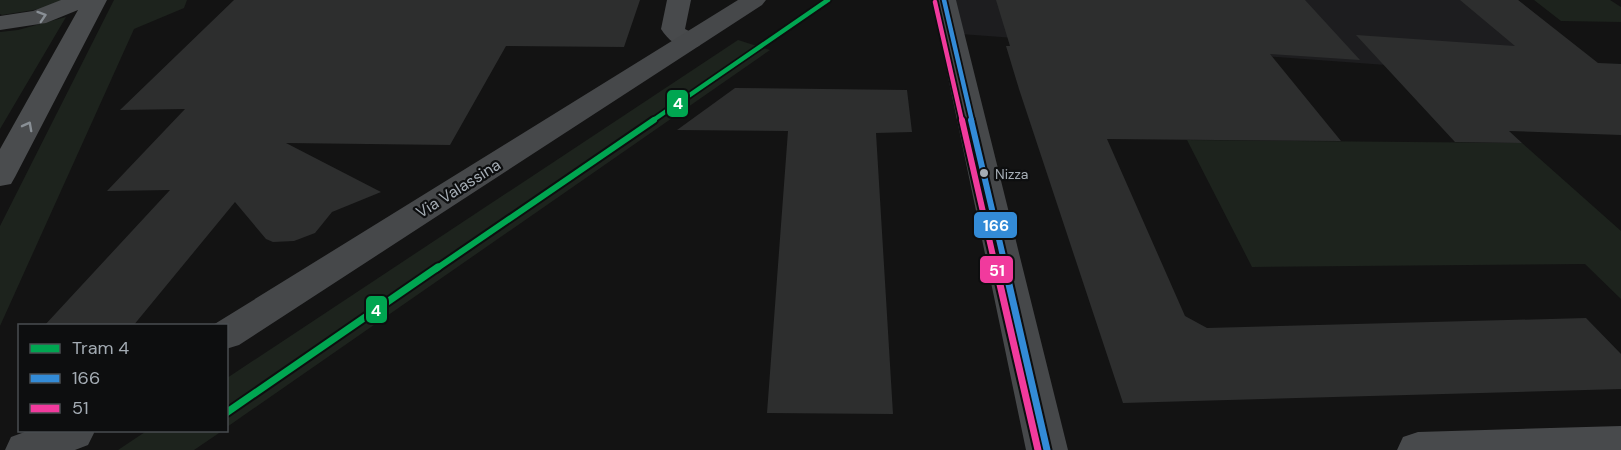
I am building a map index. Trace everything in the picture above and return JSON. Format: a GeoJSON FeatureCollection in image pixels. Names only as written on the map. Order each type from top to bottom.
{"type":"FeatureCollection","features":[{"type":"Feature","properties":{"kind":"main road"},"geometry":{"type":"LineString","coordinates":[[0,22],[38,18],[81,0]]}},
{"type":"Feature","properties":{"kind":"main road"},"geometry":{"type":"LineString","coordinates":[[0,177],[95,0]]}},
{"type":"Feature","properties":{"kind":"main road","name":"Via Valassina"},"geometry":{"type":"LineString","coordinates":[[228,334],[754,0]]}},
{"type":"Feature","properties":{"kind":"main road"},"geometry":{"type":"LineString","coordinates":[[944,0],[1047,450]]}},
{"type":"Feature","properties":{"kind":"main road"},"geometry":{"type":"LineString","coordinates":[[26,450],[65,438]]}},
{"type":"Feature","properties":{"kind":"street"},"geometry":{"type":"LineString","coordinates":[[680,0],[673,29],[678,36],[690,41]]}},
{"type":"Feature","properties":{"kind":"street"},"geometry":{"type":"LineString","coordinates":[[1418,450],[1621,444]]}},
{"type":"Feature","properties":{"kind":"shaded area"},"geometry":{"type":"Polygon","coordinates":[[[0,0],[65,0],[40,9],[2,15],[0,14],[0,0]]]}},
{"type":"Feature","properties":{"kind":"shaded area"},"geometry":{"type":"Polygon","coordinates":[[[114,0],[187,0],[184,8],[134,29],[0,326],[0,226],[114,0]]]}},
{"type":"Feature","properties":{"kind":"shaded area"},"geometry":{"type":"Polygon","coordinates":[[[940,0],[1518,0],[1619,82],[947,33],[940,0]]]}},
{"type":"Feature","properties":{"kind":"shaded area"},"geometry":{"type":"Polygon","coordinates":[[[1534,0],[1610,0],[1621,7],[1621,22],[1561,21],[1534,0]]]}},
{"type":"Feature","properties":{"kind":"shaded area"},"geometry":{"type":"Polygon","coordinates":[[[66,17],[0,129],[0,32],[18,30],[66,17]]]}},
{"type":"Feature","properties":{"kind":"shaded area"},"geometry":{"type":"Polygon","coordinates":[[[738,40],[770,50],[228,426],[228,377],[738,40]]]}},
{"type":"Feature","properties":{"kind":"shaded area"},"geometry":{"type":"Polygon","coordinates":[[[1187,140],[1522,143],[1621,231],[1621,299],[1585,264],[1252,267],[1187,140]]]}},
{"type":"Feature","properties":{"kind":"shaded area"},"geometry":{"type":"Polygon","coordinates":[[[145,432],[221,432],[194,450],[118,450],[145,432]]]}},
{"type":"Feature","properties":{"kind":"building"},"geometry":{"type":"Polygon","coordinates":[[[234,0],[640,0],[624,47],[506,46],[450,145],[286,143],[381,192],[332,212],[315,233],[294,241],[273,242],[266,239],[235,202],[135,324],[46,324],[170,190],[107,191],[185,109],[120,110],[234,0]]]}},
{"type":"Feature","properties":{"kind":"building"},"geometry":{"type":"Polygon","coordinates":[[[996,0],[1305,0],[1360,60],[1270,54],[1341,141],[1107,139],[1185,316],[1207,328],[1586,318],[1621,354],[1621,389],[1123,403],[1019,89],[1006,46],[1010,46],[996,0]]]}},
{"type":"Feature","properties":{"kind":"building"},"geometry":{"type":"Polygon","coordinates":[[[1460,0],[1518,0],[1598,63],[1621,64],[1621,135],[1509,131],[1522,143],[1455,142],[1356,35],[1515,46],[1460,0]]]}},
{"type":"Feature","properties":{"kind":"building"},"geometry":{"type":"Polygon","coordinates":[[[735,88],[907,90],[912,132],[876,133],[893,414],[767,413],[788,131],[677,130],[735,88]]]}},
{"type":"Feature","properties":{"kind":"tram line","name":"4"},"geometry":{"type":"LineString","coordinates":[[228,412],[828,0]]}},
{"type":"Feature","properties":{"kind":"transit line","name":"166"},"geometry":{"type":"LineString","coordinates":[[944,0],[1047,450]]}},
{"type":"Feature","properties":{"kind":"transit line","name":"51"},"geometry":{"type":"LineString","coordinates":[[935,2],[1038,450]]}},
{"type":"Feature","properties":{"kind":"place","name":"Nizza"},"geometry":{"type":"Point","coordinates":[984,173]}}]}
